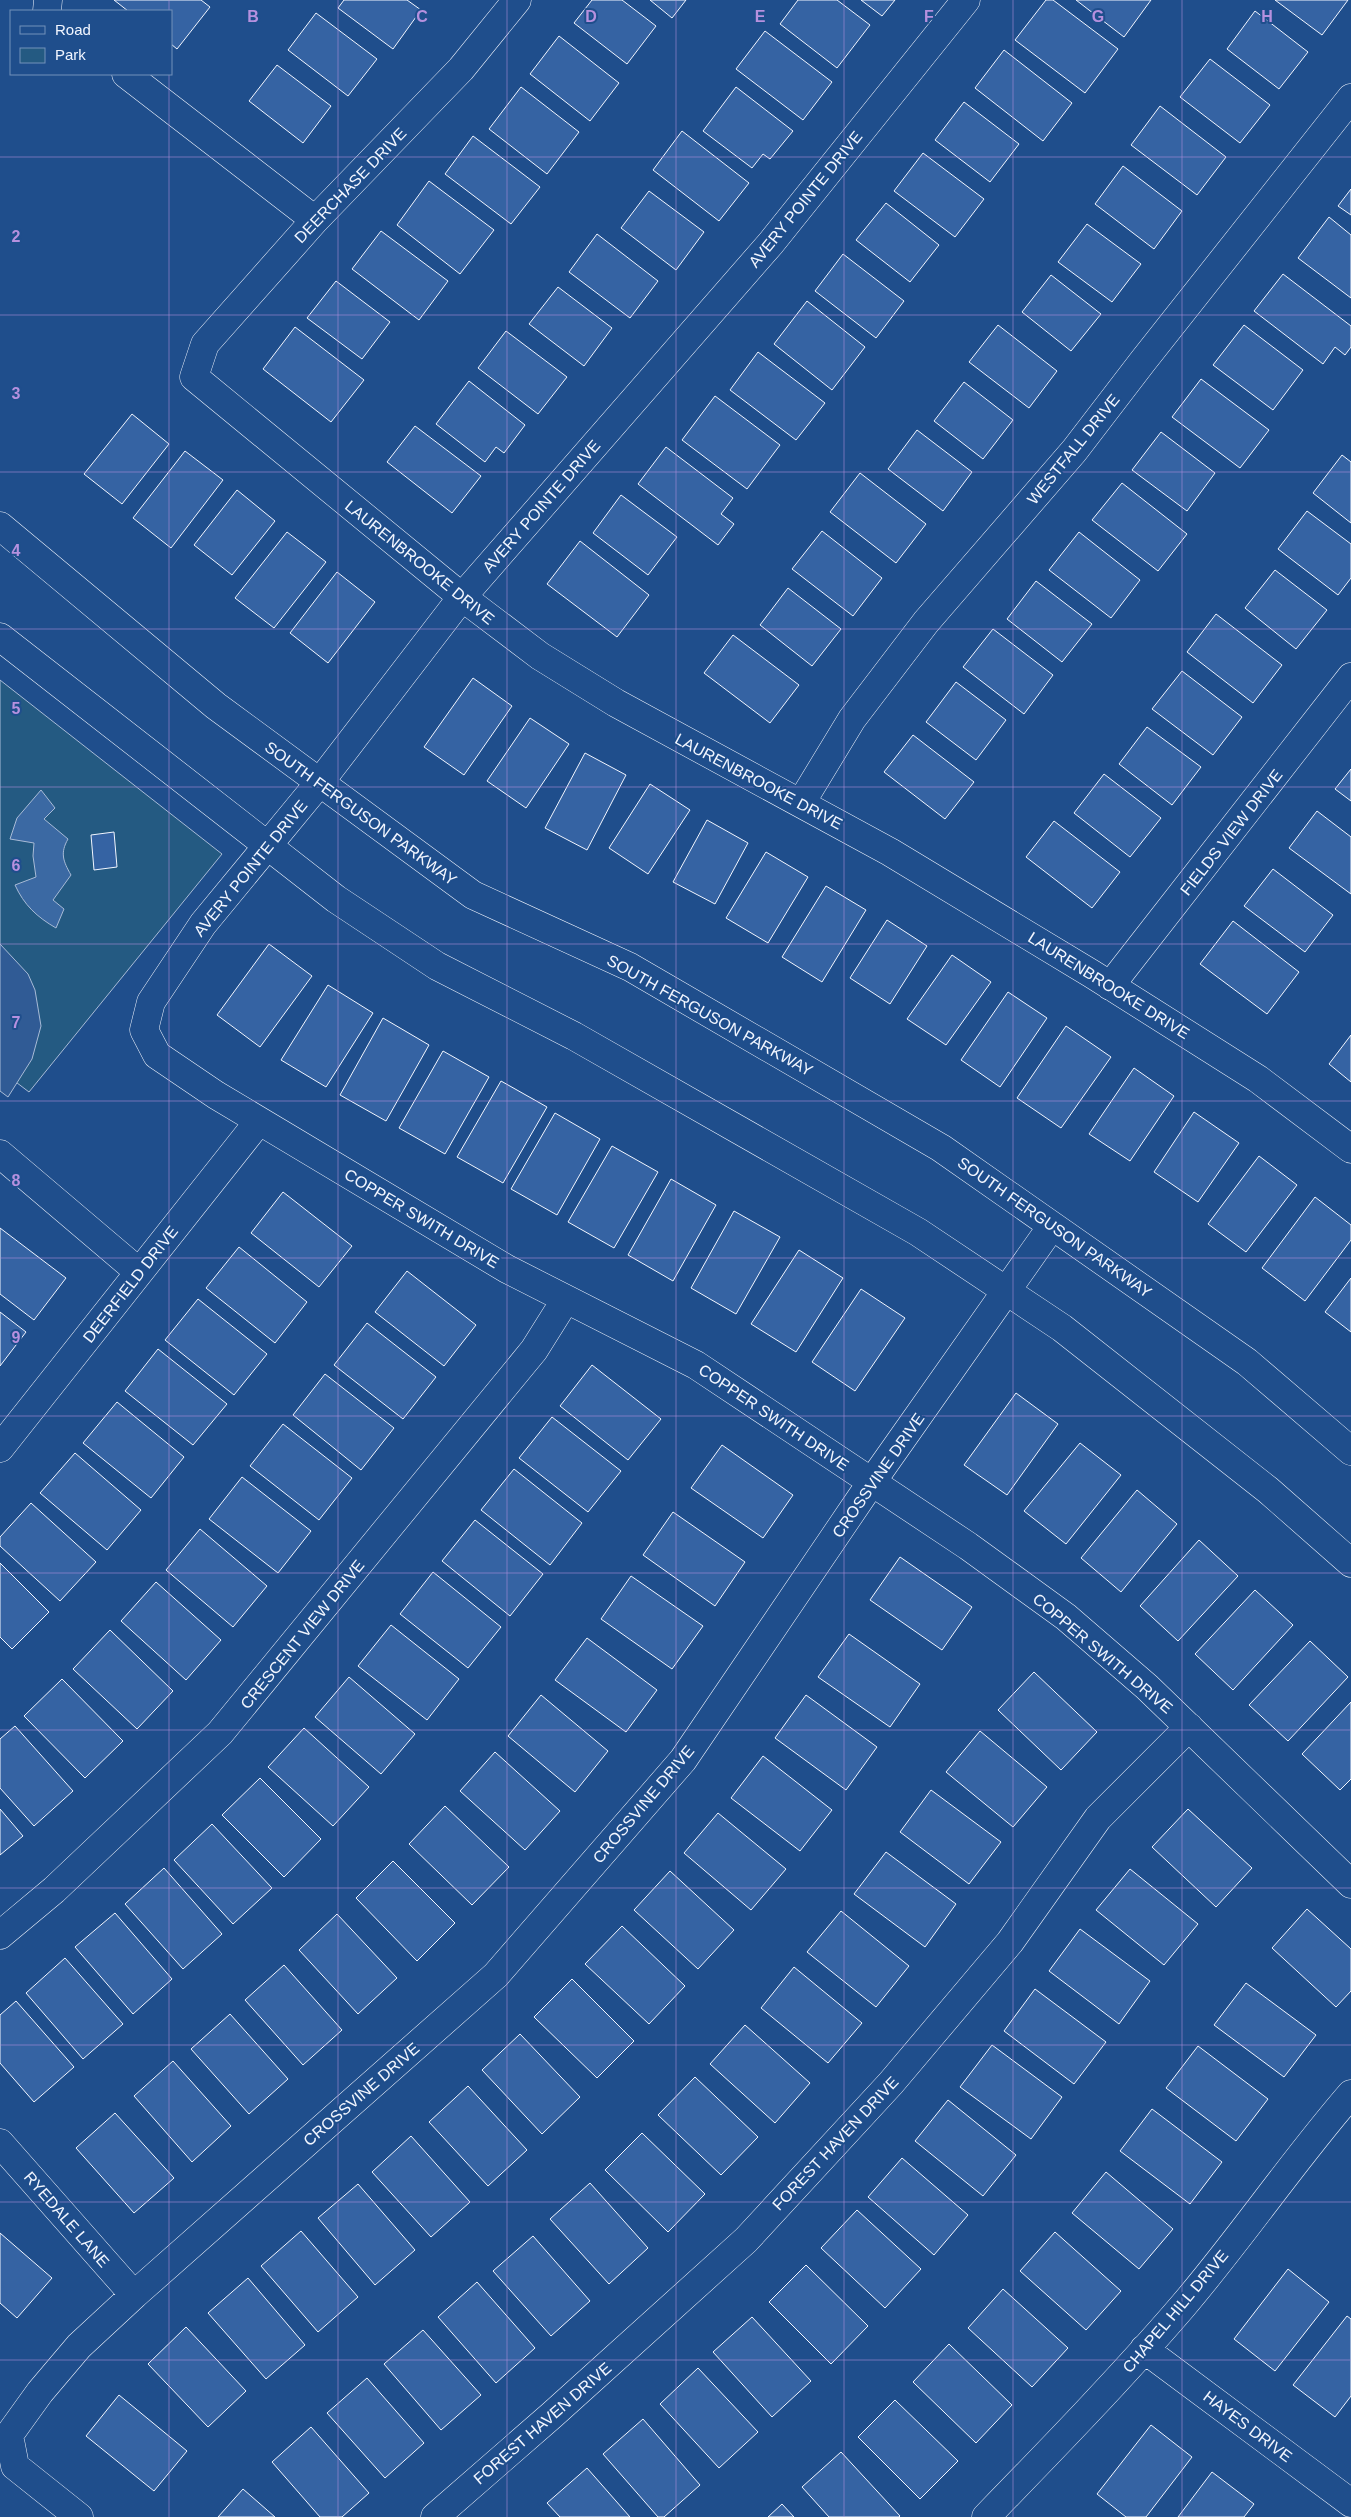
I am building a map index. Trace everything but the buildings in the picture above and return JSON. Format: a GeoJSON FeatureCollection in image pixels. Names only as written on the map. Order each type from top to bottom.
{"type":"FeatureCollection","features":[{"type":"Feature","properties":{"kind":"street","name":"DEERCHASE DRIVE"},"geometry":{"type":"LineString","coordinates":[[194,377],[205,344],[315,220],[461,69],[518,0]]}},
{"type":"Feature","properties":{"kind":"street","name":"AVERY POINTE DRIVE"},"geometry":{"type":"LineString","coordinates":[[144,1030],[151,1002],[203,924],[320,782],[462,597],[771,243],[966,0]]}},
{"type":"Feature","properties":{"kind":"street"},"geometry":{"type":"LineString","coordinates":[[127,75],[315,220]]}},
{"type":"Feature","properties":{"kind":"street","name":"WESTFALL DRIVE"},"geometry":{"type":"LineString","coordinates":[[801,803],[852,719],[926,622],[1074,452],[1143,361],[1351,98]]}},
{"type":"Feature","properties":{"kind":"street","name":"LAURENBROOKE DRIVE"},"geometry":{"type":"LineString","coordinates":[[194,377],[462,597],[540,656],[616,703],[890,852],[1258,1079],[1351,1149]]}},
{"type":"Feature","properties":{"kind":"street","name":"SOUTH FERGUSON PARKWAY"},"geometry":{"type":"LineString","coordinates":[[0,526],[216,706],[474,895],[630,967],[941,1148],[1247,1362],[1351,1451]]}},
{"type":"Feature","properties":{"kind":"street"},"geometry":{"type":"LineString","coordinates":[[0,637],[336,899],[437,966],[574,1036],[918,1232],[1062,1328],[1268,1490],[1351,1563]]}},
{"type":"Feature","properties":{"kind":"street","name":"FIELDS VIEW DRIVE"},"geometry":{"type":"LineString","coordinates":[[1110,986],[1351,677]]}},
{"type":"Feature","properties":{"kind":"street","name":"COPPER SWITH DRIVE"},"geometry":{"type":"LineString","coordinates":[[144,1030],[157,1055],[216,1095],[508,1269],[696,1365],[968,1546],[1066,1617],[1147,1687],[1351,1884]]}},
{"type":"Feature","properties":{"kind":"street","name":"DEERFIELD DRIVE"},"geometry":{"type":"LineString","coordinates":[[0,1448],[259,1120]]}},
{"type":"Feature","properties":{"kind":"street"},"geometry":{"type":"LineString","coordinates":[[0,1154],[139,1272]]}},
{"type":"Feature","properties":{"kind":"street","name":"CROSSVINE DRIVE"},"geometry":{"type":"LineString","coordinates":[[79,2517],[15,2466],[9,2435],[40,2392],[79,2346],[134,2295],[496,1975],[683,1760],[871,1483],[1052,1226]]}},
{"type":"Feature","properties":{"kind":"street","name":"CRESCENT VIEW DRIVE"},"geometry":{"type":"LineString","coordinates":[[0,1935],[54,1890],[220,1734],[534,1350],[566,1299]]}},
{"type":"Feature","properties":{"kind":"street","name":"FOREST HAVEN DRIVE"},"geometry":{"type":"LineString","coordinates":[[435,2517],[552,2415],[746,2240],[891,2083],[997,1957],[1098,1818],[1189,1727]]}},
{"type":"Feature","properties":{"kind":"street","name":"CHAPEL HILL DRIVE"},"geometry":{"type":"LineString","coordinates":[[986,2517],[1183,2306],[1320,2130],[1351,2094]]}},
{"type":"Feature","properties":{"kind":"street","name":"RYEDALE LANE"},"geometry":{"type":"LineString","coordinates":[[0,2143],[134,2295]]}},
{"type":"Feature","properties":{"kind":"street","name":"HAYES DRIVE"},"geometry":{"type":"LineString","coordinates":[[1144,2348],[1351,2503]]}},
{"type":"Feature","properties":{"kind":"green space"},"geometry":{"type":"Polygon","coordinates":[[[0,680],[222,854],[29,1092],[0,1070],[0,680]]]}},
{"type":"Feature","properties":{"kind":"shaded area"},"geometry":{"type":"Polygon","coordinates":[[[41,790],[55,808],[44,819],[68,839],[63,853],[71,875],[53,900],[64,909],[56,928],[32,910],[15,885],[36,877],[33,856],[34,843],[10,839],[17,818],[41,790]]]}},
{"type":"Feature","properties":{"kind":"shaded area"},"geometry":{"type":"Polygon","coordinates":[[[0,944],[28,974],[35,990],[41,1026],[32,1059],[8,1097],[0,1091],[0,944]]]}}]}
